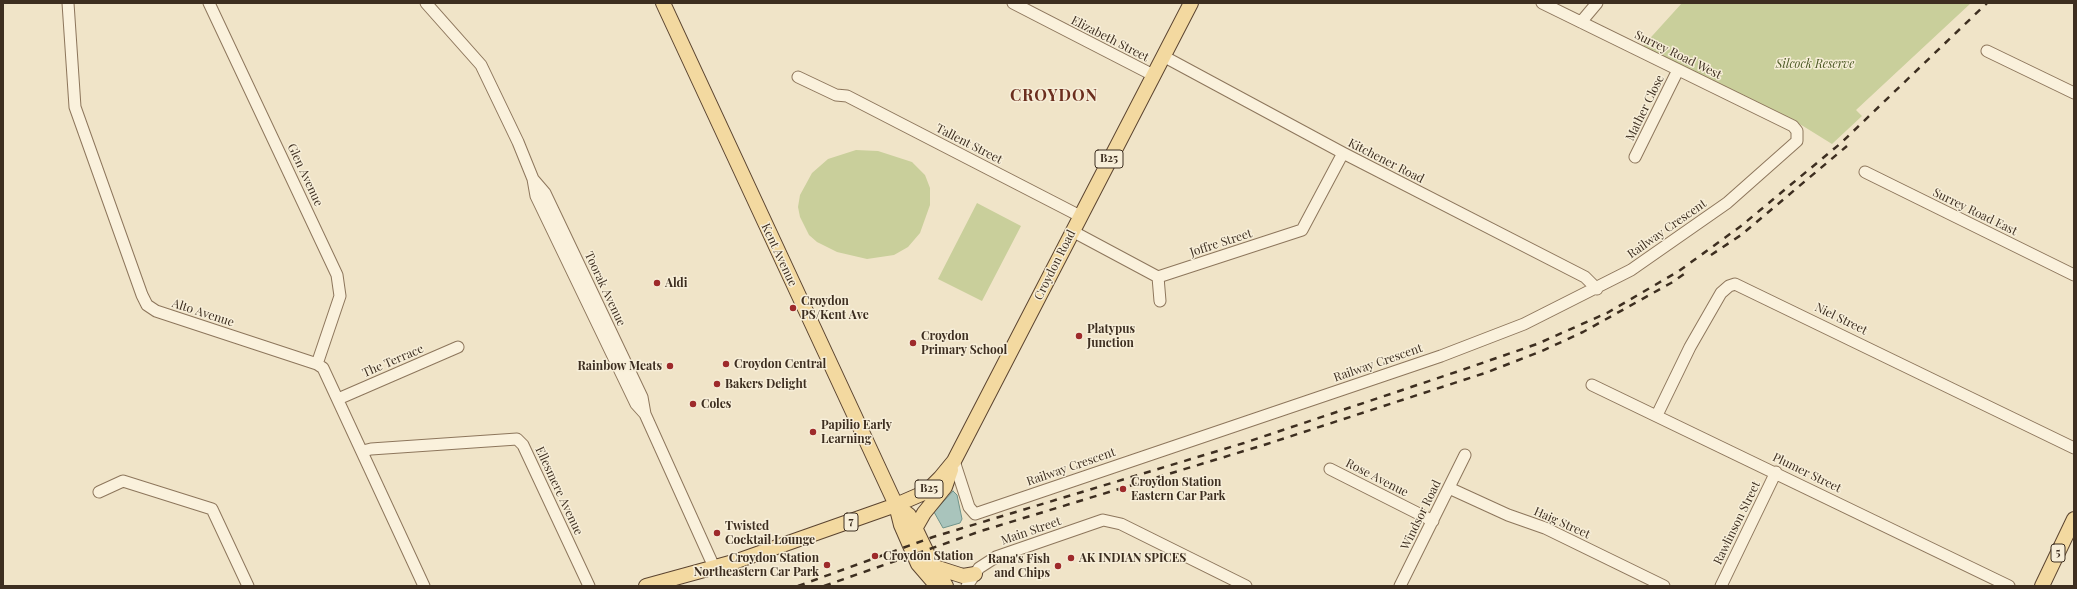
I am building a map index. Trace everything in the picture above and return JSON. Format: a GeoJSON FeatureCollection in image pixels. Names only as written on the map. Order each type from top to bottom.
{"type":"FeatureCollection","features":[{"type":"Feature","properties":{"kind":"main road","name":"Kent Avenue"},"geometry":{"type":"LineString","coordinates":[[663,3],[896,505],[901,525],[918,564],[937,586]]}},
{"type":"Feature","properties":{"kind":"main road","name":"Croydon Road"},"geometry":{"type":"LineString","coordinates":[[896,505],[926,492],[954,462],[1191,3]]}},
{"type":"Feature","properties":{"kind":"main road"},"geometry":{"type":"LineString","coordinates":[[916,527],[924,512],[945,487],[954,462]]}},
{"type":"Feature","properties":{"kind":"main road","name":"Kent Avenue"},"geometry":{"type":"LineString","coordinates":[[896,505],[909,515],[934,567],[946,586]]}},
{"type":"Feature","properties":{"kind":"main road","name":"7"},"geometry":{"type":"LineString","coordinates":[[646,586],[737,561],[896,505]]}},
{"type":"Feature","properties":{"kind":"main road","name":"5"},"geometry":{"type":"LineString","coordinates":[[2042,586],[2074,519]]}},
{"type":"Feature","properties":{"kind":"main road"},"geometry":{"type":"LineString","coordinates":[[934,567],[963,576],[975,574]]}},
{"type":"Feature","properties":{"kind":"street","name":"Alto Avenue"},"geometry":{"type":"LineString","coordinates":[[68,3],[75,107],[142,295],[147,304],[156,311],[317,364]]}},
{"type":"Feature","properties":{"kind":"street","name":"Glen Avenue"},"geometry":{"type":"LineString","coordinates":[[209,3],[337,275],[340,296],[317,364]]}},
{"type":"Feature","properties":{"kind":"street","name":"Toorak Avenue"},"geometry":{"type":"LineString","coordinates":[[426,3],[481,65],[533,179],[536,196],[636,404],[645,414],[714,567]]}},
{"type":"Feature","properties":{"kind":"street","name":"Elizabeth Street"},"geometry":{"type":"LineString","coordinates":[[1013,3],[1153,75]]}},
{"type":"Feature","properties":{"kind":"street","name":"Surrey Road West"},"geometry":{"type":"LineString","coordinates":[[1542,3],[1793,126],[1797,131],[1798,136]]}},
{"type":"Feature","properties":{"kind":"street"},"geometry":{"type":"LineString","coordinates":[[1581,22],[1597,3]]}},
{"type":"Feature","properties":{"kind":"street"},"geometry":{"type":"LineString","coordinates":[[1987,51],[2074,93]]}},
{"type":"Feature","properties":{"kind":"street","name":"Kitchener Road"},"geometry":{"type":"LineString","coordinates":[[1163,56],[1342,153],[1585,277],[1597,289]]}},
{"type":"Feature","properties":{"kind":"street","name":"Mather Close"},"geometry":{"type":"LineString","coordinates":[[1636,158],[1678,70]]}},
{"type":"Feature","properties":{"kind":"street","name":"Tallent Street"},"geometry":{"type":"LineString","coordinates":[[798,77],[836,95],[847,96],[1080,216]]}},
{"type":"Feature","properties":{"kind":"street","name":"Railway Crescent"},"geometry":{"type":"LineString","coordinates":[[954,462],[969,507],[974,514],[1097,471],[1207,436],[1440,356],[1524,324],[1597,289],[1631,270],[1727,203],[1794,145],[1798,136]]}},
{"type":"Feature","properties":{"kind":"street","name":"Joffre Street"},"geometry":{"type":"LineString","coordinates":[[1158,277],[1302,230],[1342,153]]}},
{"type":"Feature","properties":{"kind":"street","name":"Surrey Road East"},"geometry":{"type":"LineString","coordinates":[[1865,172],[2074,275]]}},
{"type":"Feature","properties":{"kind":"street"},"geometry":{"type":"LineString","coordinates":[[1072,231],[1158,277],[1160,301]]}},
{"type":"Feature","properties":{"kind":"street","name":"Niel Street"},"geometry":{"type":"LineString","coordinates":[[1657,416],[1690,347],[1721,294],[1729,286],[1735,284],[2074,448]]}},
{"type":"Feature","properties":{"kind":"street","name":"The Terrace"},"geometry":{"type":"LineString","coordinates":[[338,399],[458,347]]}},
{"type":"Feature","properties":{"kind":"street"},"geometry":{"type":"LineString","coordinates":[[317,364],[323,368],[338,399],[424,586]]}},
{"type":"Feature","properties":{"kind":"street","name":"Plumer Street"},"geometry":{"type":"LineString","coordinates":[[1592,384],[2010,586]]}},
{"type":"Feature","properties":{"kind":"street","name":"Ellesmere Avenue"},"geometry":{"type":"LineString","coordinates":[[363,451],[371,449],[517,440],[523,445],[545,495],[589,586]]}},
{"type":"Feature","properties":{"kind":"street","name":"Windsor Road"},"geometry":{"type":"LineString","coordinates":[[1400,586],[1465,455]]}},
{"type":"Feature","properties":{"kind":"street","name":"Rose Avenue"},"geometry":{"type":"LineString","coordinates":[[1330,469],[1433,521]]}},
{"type":"Feature","properties":{"kind":"street","name":"Rawlinson Street"},"geometry":{"type":"LineString","coordinates":[[1721,586],[1776,472]]}},
{"type":"Feature","properties":{"kind":"street"},"geometry":{"type":"LineString","coordinates":[[99,492],[123,481],[212,509],[248,586]]}},
{"type":"Feature","properties":{"kind":"street","name":"Haig Street"},"geometry":{"type":"LineString","coordinates":[[1449,488],[1508,515],[1545,528],[1664,586]]}},
{"type":"Feature","properties":{"kind":"street","name":"Main Street"},"geometry":{"type":"LineString","coordinates":[[967,586],[984,564],[996,557],[1103,520],[1116,522],[1246,586]]}},
{"type":"Feature","properties":{"kind":"green space","name":"Silcock Reserve"},"geometry":{"type":"Polygon","coordinates":[[[1682,3],[1971,3],[1856,110],[1862,116],[1832,144],[1803,126],[1643,46],[1682,3]]]}},
{"type":"Feature","properties":{"kind":"green space"},"geometry":{"type":"Polygon","coordinates":[[[856,150],[878,151],[912,162],[925,175],[930,188],[930,205],[920,233],[908,247],[894,255],[867,259],[837,252],[817,242],[809,235],[800,217],[798,207],[800,195],[812,173],[828,159],[856,150]]]}},
{"type":"Feature","properties":{"kind":"green space"},"geometry":{"type":"Polygon","coordinates":[[[977,203],[1021,226],[982,301],[938,279],[977,203]]]}},
{"type":"Feature","properties":{"kind":"water"},"geometry":{"type":"Polygon","coordinates":[[[953,491],[957,495],[962,519],[960,523],[943,528],[934,512],[953,491]]]}},
{"type":"Feature","properties":{"kind":"railway"},"geometry":{"type":"LineString","coordinates":[[798,586],[933,537],[1244,443],[1459,371],[1537,344],[1607,313],[1679,271],[1741,226],[1841,143],[1987,3]]}},
{"type":"Feature","properties":{"kind":"railway"},"geometry":{"type":"LineString","coordinates":[[1711,255],[1741,235],[1847,146]]}},
{"type":"Feature","properties":{"kind":"railway"},"geometry":{"type":"LineString","coordinates":[[824,586],[981,531],[1267,444],[1485,373],[1542,351],[1583,332],[1671,283],[1687,272]]}},
{"type":"Feature","properties":{"kind":"place","name":"Aldi"},"geometry":{"type":"Point","coordinates":[657,283]}},
{"type":"Feature","properties":{"kind":"place","name":"Croydon PS/Kent Ave"},"geometry":{"type":"Point","coordinates":[793,308]}},
{"type":"Feature","properties":{"kind":"place","name":"Platypus Junction"},"geometry":{"type":"Point","coordinates":[1079,336]}},
{"type":"Feature","properties":{"kind":"place","name":"Croydon Primary School"},"geometry":{"type":"Point","coordinates":[913,343]}},
{"type":"Feature","properties":{"kind":"place","name":"Croydon Central"},"geometry":{"type":"Point","coordinates":[726,364]}},
{"type":"Feature","properties":{"kind":"place","name":"Rainbow Meats"},"geometry":{"type":"Point","coordinates":[670,366]}},
{"type":"Feature","properties":{"kind":"place","name":"Bakers Delight"},"geometry":{"type":"Point","coordinates":[717,384]}},
{"type":"Feature","properties":{"kind":"place","name":"Coles"},"geometry":{"type":"Point","coordinates":[693,404]}},
{"type":"Feature","properties":{"kind":"place","name":"Papilio Early Learning"},"geometry":{"type":"Point","coordinates":[813,432]}},
{"type":"Feature","properties":{"kind":"place","name":"Croydon Station Eastern Car Park"},"geometry":{"type":"Point","coordinates":[1123,489]}},
{"type":"Feature","properties":{"kind":"place","name":"Twisted Cocktail Lounge"},"geometry":{"type":"Point","coordinates":[717,533]}},
{"type":"Feature","properties":{"kind":"place","name":"Croydon Station"},"geometry":{"type":"Point","coordinates":[875,556]}},
{"type":"Feature","properties":{"kind":"place","name":"AK INDIAN SPICES"},"geometry":{"type":"Point","coordinates":[1071,558]}},
{"type":"Feature","properties":{"kind":"place","name":"Croydon Station Northeastern Car Park"},"geometry":{"type":"Point","coordinates":[827,565]}},
{"type":"Feature","properties":{"kind":"place","name":"Rana's Fish and Chips"},"geometry":{"type":"Point","coordinates":[1058,566]}},
{"type":"Feature","properties":{"kind":"district","name":"CROYDON"},"geometry":{"type":"Point","coordinates":[1054,96]}}]}
